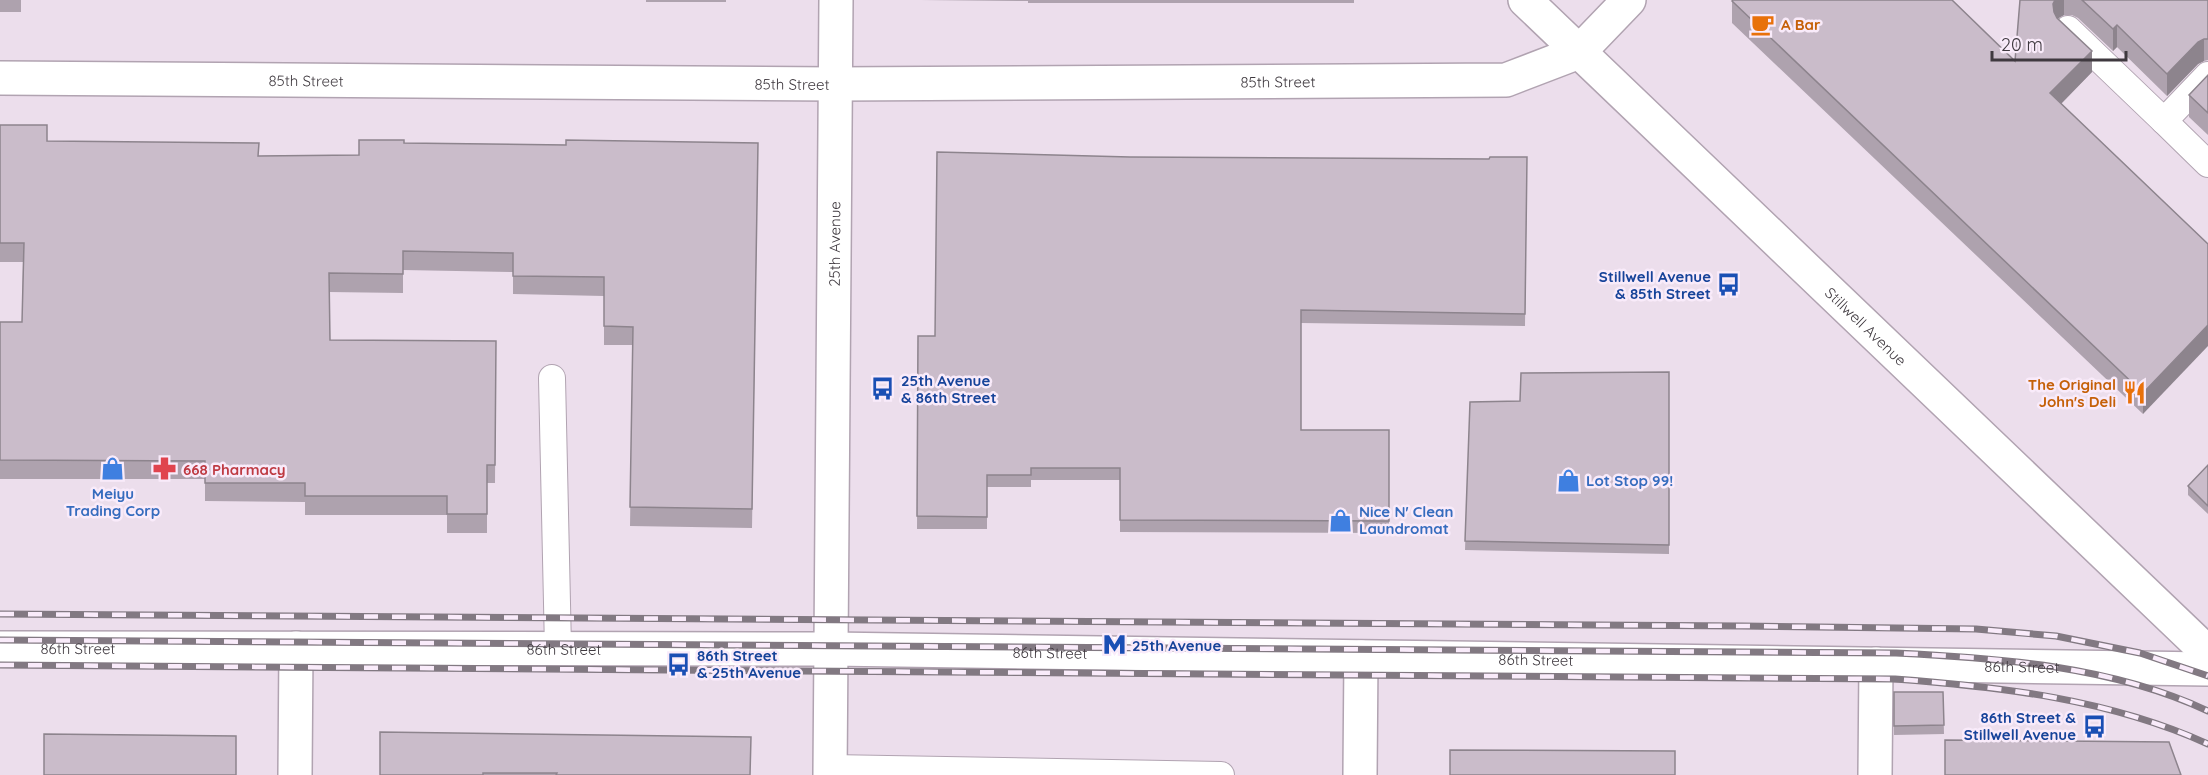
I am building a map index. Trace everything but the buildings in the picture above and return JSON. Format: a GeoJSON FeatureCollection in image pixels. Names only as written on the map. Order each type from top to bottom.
{"type":"FeatureCollection","features":[{"type":"Feature","properties":{"kind":"main road","name":"25th Avenue"},"geometry":{"type":"LineString","coordinates":[[830,771],[836,0]]}},
{"type":"Feature","properties":{"kind":"main road","name":"Stillwell Avenue"},"geometry":{"type":"LineString","coordinates":[[1525,0],[2208,653]]}},
{"type":"Feature","properties":{"kind":"main road"},"geometry":{"type":"LineString","coordinates":[[1579,52],[1629,0]]}},
{"type":"Feature","properties":{"kind":"main road","name":"85th Street"},"geometry":{"type":"LineString","coordinates":[[0,78],[835,84],[1506,80],[1579,52]]}},
{"type":"Feature","properties":{"kind":"main road","name":"86th Street"},"geometry":{"type":"LineString","coordinates":[[0,648],[831,649],[2208,669]]}},
{"type":"Feature","properties":{"kind":"main road"},"geometry":{"type":"LineString","coordinates":[[295,775],[296,648]]}},
{"type":"Feature","properties":{"kind":"main road"},"geometry":{"type":"LineString","coordinates":[[1360,775],[1361,657]]}},
{"type":"Feature","properties":{"kind":"main road"},"geometry":{"type":"LineString","coordinates":[[1875,775],[1876,664]]}},
{"type":"Feature","properties":{"kind":"lane"},"geometry":{"type":"LineString","coordinates":[[2068,29],[2208,164]]}},
{"type":"Feature","properties":{"kind":"lane"},"geometry":{"type":"LineString","coordinates":[[2164,121],[2208,75]]}},
{"type":"Feature","properties":{"kind":"lane"},"geometry":{"type":"LineString","coordinates":[[552,378],[558,648]]}},
{"type":"Feature","properties":{"kind":"lane"},"geometry":{"type":"LineString","coordinates":[[830,771],[1221,775]]}},
{"type":"Feature","properties":{"kind":"railway"},"geometry":{"type":"LineString","coordinates":[[0,614],[1976,629],[2056,636],[2140,653],[2208,676]]}},
{"type":"Feature","properties":{"kind":"railway"},"geometry":{"type":"LineString","coordinates":[[0,640],[1896,653],[2015,662],[2095,674],[2171,696],[2208,711]]}},
{"type":"Feature","properties":{"kind":"railway"},"geometry":{"type":"LineString","coordinates":[[0,665],[1895,679],[2015,691],[2094,706],[2132,716],[2208,744]]}},
{"type":"Feature","properties":{"kind":"place","name":"A Bar"},"geometry":{"type":"Point","coordinates":[1763,24]}},
{"type":"Feature","properties":{"kind":"place","name":"Stillwell Avenue & 85th Street"},"geometry":{"type":"Point","coordinates":[1729,285]}},
{"type":"Feature","properties":{"kind":"place","name":"25th Avenue & 86th Street"},"geometry":{"type":"Point","coordinates":[883,389]}},
{"type":"Feature","properties":{"kind":"place","name":"The Original John's Deli"},"geometry":{"type":"Point","coordinates":[2134,393]}},
{"type":"Feature","properties":{"kind":"place","name":"Meiyu Trading Corp"},"geometry":{"type":"Point","coordinates":[113,469]}},
{"type":"Feature","properties":{"kind":"place","name":"668 Pharmacy"},"geometry":{"type":"Point","coordinates":[165,469]}},
{"type":"Feature","properties":{"kind":"place","name":"Lot Stop 99!"},"geometry":{"type":"Point","coordinates":[1568,480]}},
{"type":"Feature","properties":{"kind":"place","name":"Nice N' Clean Laundromat"},"geometry":{"type":"Point","coordinates":[1341,520]}},
{"type":"Feature","properties":{"kind":"place","name":"25th Avenue"},"geometry":{"type":"Point","coordinates":[1114,645]}},
{"type":"Feature","properties":{"kind":"place","name":"86th Street & 25th Avenue"},"geometry":{"type":"Point","coordinates":[679,664]}},
{"type":"Feature","properties":{"kind":"place","name":"86th Street & Stillwell Avenue"},"geometry":{"type":"Point","coordinates":[2094,726]}}]}
